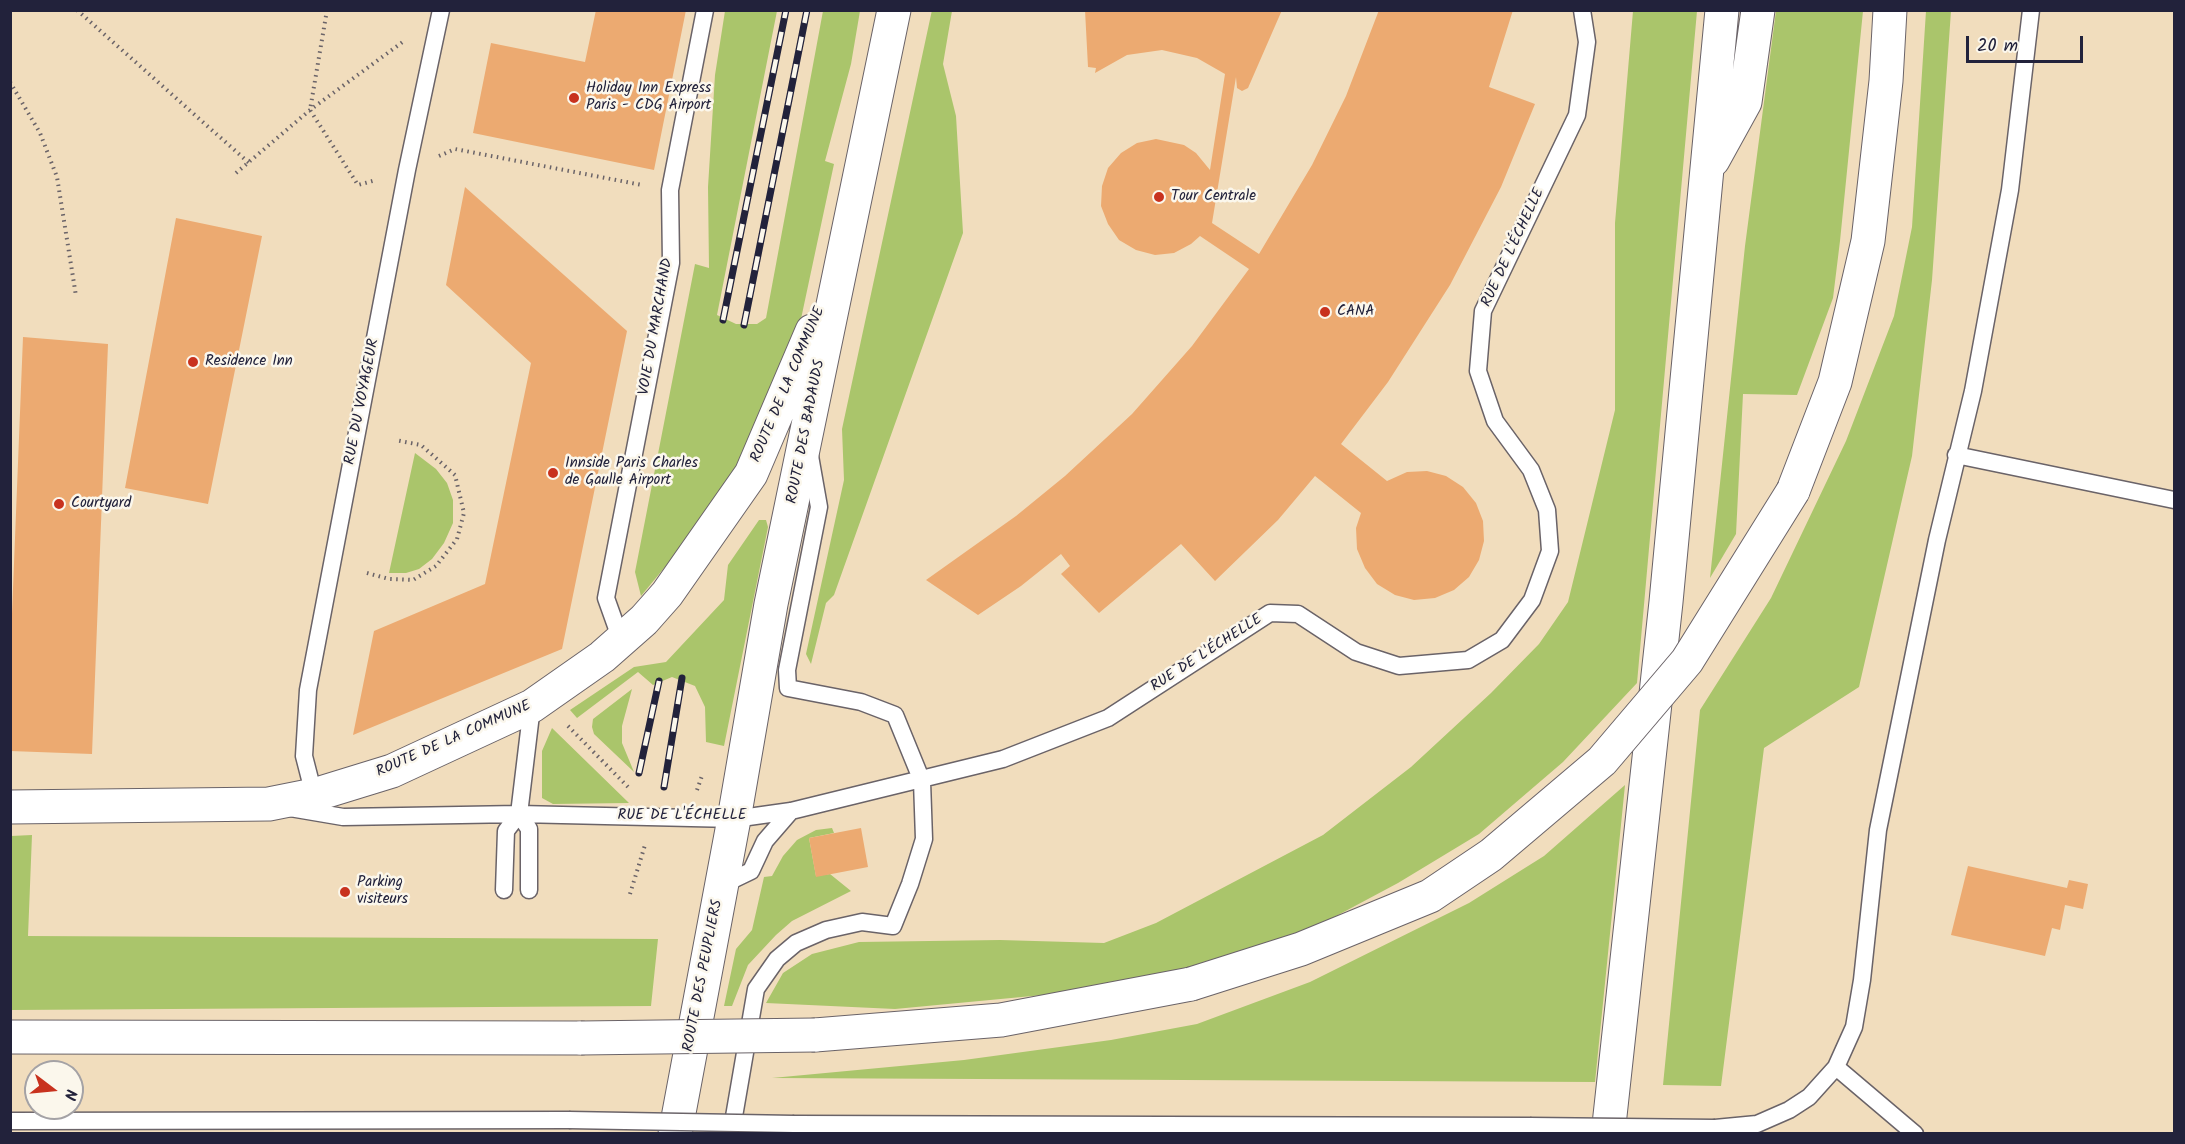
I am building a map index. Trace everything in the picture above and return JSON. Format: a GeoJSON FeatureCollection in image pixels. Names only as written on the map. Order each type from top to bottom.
{"type":"FeatureCollection","features":[{"type":"Feature","properties":{"kind":"main road","name":"ROUTE DES BADAUDS"},"geometry":{"type":"LineString","coordinates":[[734,819],[771,604],[894,10]]}},
{"type":"Feature","properties":{"kind":"main road"},"geometry":{"type":"LineString","coordinates":[[1608,1134],[1666,603],[1722,10]]}},
{"type":"Feature","properties":{"kind":"main road"},"geometry":{"type":"LineString","coordinates":[[1708,169],[1745,102],[1758,10]]}},
{"type":"Feature","properties":{"kind":"main road"},"geometry":{"type":"LineString","coordinates":[[10,1036],[581,1038],[815,1035],[1001,1020],[1191,984],[1301,949],[1430,896],[1491,855],[1602,761],[1687,661],[1793,490],[1835,382],[1868,241],[1886,81],[1890,10]]}},
{"type":"Feature","properties":{"kind":"main road","name":"ROUTE DE LA COMMUNE"},"geometry":{"type":"LineString","coordinates":[[10,807],[268,804],[314,795],[392,771],[532,706],[602,657],[667,594],[751,474],[840,265]]}},
{"type":"Feature","properties":{"kind":"main road","name":"ROUTE DES PEUPLIERS"},"geometry":{"type":"LineString","coordinates":[[675,1134],[734,819]]}},
{"type":"Feature","properties":{"kind":"lane","name":"RUE DU VOYAGEUR"},"geometry":{"type":"LineString","coordinates":[[314,795],[304,756],[308,690],[407,170],[441,10]]}},
{"type":"Feature","properties":{"kind":"lane","name":"VOIE DU MARCHAND"},"geometry":{"type":"LineString","coordinates":[[621,640],[606,598],[671,263],[670,190],[705,10]]}},
{"type":"Feature","properties":{"kind":"lane","name":"RUE DE L'ÉCHELLE"},"geometry":{"type":"LineString","coordinates":[[268,804],[343,817],[519,814],[734,819],[791,811],[922,781],[1003,759],[1108,718],[1270,614],[1298,614],[1356,652],[1398,666],[1468,660],[1502,640],[1532,600],[1550,551],[1546,510],[1535,480],[1495,421],[1478,371],[1483,311],[1577,115],[1587,42],[1582,10]]}},
{"type":"Feature","properties":{"kind":"lane"},"geometry":{"type":"LineString","coordinates":[[10,1121],[569,1120],[1328,1129],[1530,1126],[1715,1128],[1757,1124],[1789,1110],[1809,1097],[1836,1067],[1854,1027],[1862,980],[1878,830],[1956,455],[1972,391],[2010,190],[2031,10]]}},
{"type":"Feature","properties":{"kind":"lane"},"geometry":{"type":"LineString","coordinates":[[731,1134],[756,988],[777,959],[795,943],[826,930],[862,922],[893,926],[910,884],[924,839],[922,781],[895,715],[861,702],[788,688],[787,670],[819,507],[807,438]]}},
{"type":"Feature","properties":{"kind":"lane"},"geometry":{"type":"LineString","coordinates":[[1956,455],[2175,500]]}},
{"type":"Feature","properties":{"kind":"lane"},"geometry":{"type":"LineString","coordinates":[[504,890],[506,831],[519,814],[532,706]]}},
{"type":"Feature","properties":{"kind":"lane"},"geometry":{"type":"LineString","coordinates":[[722,885],[751,871],[765,841],[791,811]]}},
{"type":"Feature","properties":{"kind":"lane"},"geometry":{"type":"LineString","coordinates":[[519,814],[529,829],[529,890]]}},
{"type":"Feature","properties":{"kind":"lane"},"geometry":{"type":"LineString","coordinates":[[1836,1067],[1915,1134]]}},
{"type":"Feature","properties":{"kind":"path"},"geometry":{"type":"LineString","coordinates":[[77,10],[249,163]]}},
{"type":"Feature","properties":{"kind":"path"},"geometry":{"type":"LineString","coordinates":[[327,10],[310,110],[358,185],[407,170],[455,148]]}},
{"type":"Feature","properties":{"kind":"path"},"geometry":{"type":"LineString","coordinates":[[236,173],[310,110],[414,34]]}},
{"type":"Feature","properties":{"kind":"path"},"geometry":{"type":"LineString","coordinates":[[10,82],[40,133],[57,177],[76,296]]}},
{"type":"Feature","properties":{"kind":"path"},"geometry":{"type":"LineString","coordinates":[[367,573],[389,579],[413,580],[436,566],[457,539],[464,513],[455,475],[421,445],[395,440]]}},
{"type":"Feature","properties":{"kind":"green space"},"geometry":{"type":"Polygon","coordinates":[[[932,10],[952,11],[943,64],[956,116],[963,233],[834,595],[826,603],[811,664],[806,654],[844,480],[842,429],[932,10]]]}},
{"type":"Feature","properties":{"kind":"green space"},"geometry":{"type":"Polygon","coordinates":[[[725,11],[777,11],[717,315],[736,324],[757,324],[766,318],[823,11],[860,11],[851,64],[825,161],[834,164],[798,333],[733,473],[702,522],[641,596],[635,572],[695,264],[709,268],[708,187],[715,75],[725,11]]]}},
{"type":"Feature","properties":{"kind":"green space"},"geometry":{"type":"Polygon","coordinates":[[[1633,11],[1697,11],[1637,683],[1563,762],[1479,834],[1398,883],[1310,930],[1217,960],[1132,981],[1064,993],[895,1009],[766,1003],[783,973],[812,954],[859,942],[1000,940],[1104,943],[1156,923],[1323,835],[1411,767],[1491,693],[1539,644],[1568,602],[1615,410],[1615,223],[1633,11]]]}},
{"type":"Feature","properties":{"kind":"green space"},"geometry":{"type":"Polygon","coordinates":[[[1776,11],[1863,11],[1840,241],[1833,298],[1797,395],[1743,394],[1736,534],[1710,578],[1745,246],[1776,11]]]}},
{"type":"Feature","properties":{"kind":"green space"},"geometry":{"type":"Polygon","coordinates":[[[1926,11],[1951,11],[1932,280],[1912,456],[1859,687],[1764,748],[1721,1086],[1663,1085],[1700,710],[1771,598],[1846,441],[1894,316],[1912,227],[1926,11]]]}},
{"type":"Feature","properties":{"kind":"green space"},"geometry":{"type":"Polygon","coordinates":[[[415,453],[436,469],[447,483],[453,500],[453,523],[444,543],[432,559],[419,569],[406,573],[389,573],[415,453]]]}},
{"type":"Feature","properties":{"kind":"green space"},"geometry":{"type":"Polygon","coordinates":[[[759,520],[766,520],[768,527],[724,746],[706,742],[705,707],[695,686],[672,677],[653,685],[638,672],[577,718],[570,710],[634,667],[666,662],[724,600],[728,565],[759,520]]]}},
{"type":"Feature","properties":{"kind":"green space"},"geometry":{"type":"Polygon","coordinates":[[[632,689],[622,726],[622,743],[634,772],[594,734],[592,727],[593,719],[632,689]]]}},
{"type":"Feature","properties":{"kind":"green space"},"geometry":{"type":"Polygon","coordinates":[[[552,728],[629,803],[553,804],[542,798],[542,751],[552,728]]]}},
{"type":"Feature","properties":{"kind":"green space"},"geometry":{"type":"Polygon","coordinates":[[[1625,785],[1595,1082],[772,1078],[964,1060],[1111,1040],[1197,1024],[1310,982],[1469,903],[1544,856],[1625,785]]]}},
{"type":"Feature","properties":{"kind":"green space"},"geometry":{"type":"Polygon","coordinates":[[[832,828],[834,833],[809,838],[816,876],[830,874],[851,891],[792,921],[776,935],[748,965],[732,1006],[724,1006],[736,949],[752,930],[764,877],[772,876],[783,856],[797,840],[816,830],[832,828]]]}},
{"type":"Feature","properties":{"kind":"green space"},"geometry":{"type":"Polygon","coordinates":[[[32,835],[28,936],[658,939],[651,1006],[11,1010],[11,836],[32,835]]]}},
{"type":"Feature","properties":{"kind":"building","name":"Holiday Inn Express Paris - CDG Airport"},"geometry":{"type":"Polygon","coordinates":[[[596,10],[686,10],[654,170],[473,133],[491,43],[585,62],[596,10]]]}},
{"type":"Feature","properties":{"kind":"building","name":"CANA"},"geometry":{"type":"Polygon","coordinates":[[[1085,10],[1282,10],[1248,88],[1242,91],[1237,88],[1236,77],[1212,223],[1259,254],[1312,165],[1346,96],[1379,10],[1513,10],[1489,87],[1535,104],[1501,187],[1450,285],[1388,382],[1341,444],[1387,481],[1407,472],[1427,471],[1446,476],[1463,487],[1476,503],[1483,521],[1484,541],[1479,560],[1469,577],[1454,590],[1435,598],[1414,600],[1395,595],[1377,584],[1365,568],[1357,549],[1356,528],[1361,513],[1315,476],[1278,520],[1215,581],[1181,544],[1099,613],[1061,574],[1070,566],[1061,554],[1021,586],[978,615],[926,580],[1016,516],[1065,476],[1132,414],[1192,346],[1249,269],[1200,236],[1174,253],[1155,255],[1136,250],[1119,240],[1108,224],[1101,206],[1102,186],[1108,168],[1121,153],[1137,143],[1156,139],[1184,145],[1196,153],[1210,170],[1225,74],[1197,58],[1162,50],[1127,55],[1095,73],[1096,68],[1088,67],[1085,10]]]}},
{"type":"Feature","properties":{"kind":"building","name":"Innside Paris Charles de Gaulle Airport"},"geometry":{"type":"Polygon","coordinates":[[[465,187],[627,331],[562,649],[353,735],[374,631],[485,584],[531,363],[446,285],[465,187]]]}},
{"type":"Feature","properties":{"kind":"building","name":"Residence Inn"},"geometry":{"type":"Polygon","coordinates":[[[176,218],[262,236],[208,504],[125,488],[176,218]]]}},
{"type":"Feature","properties":{"kind":"building","name":"Courtyard"},"geometry":{"type":"Polygon","coordinates":[[[23,337],[108,344],[92,754],[10,751],[10,664],[23,337]]]}},
{"type":"Feature","properties":{"kind":"building"},"geometry":{"type":"Polygon","coordinates":[[[861,828],[868,867],[816,877],[809,838],[861,828]]]}},
{"type":"Feature","properties":{"kind":"building"},"geometry":{"type":"Polygon","coordinates":[[[1968,866],[2067,888],[2069,880],[2088,884],[2083,909],[2065,905],[2060,930],[2052,928],[2045,956],[1951,935],[1968,866]]]}},
{"type":"Feature","properties":{"kind":"railway"},"geometry":{"type":"LineString","coordinates":[[723,320],[786,10]]}},
{"type":"Feature","properties":{"kind":"railway"},"geometry":{"type":"LineString","coordinates":[[744,325],[807,10]]}},
{"type":"Feature","properties":{"kind":"railway"},"geometry":{"type":"LineString","coordinates":[[664,787],[682,678]]}},
{"type":"Feature","properties":{"kind":"railway"},"geometry":{"type":"LineString","coordinates":[[639,773],[659,681]]}},
{"type":"Feature","properties":{"kind":"place","name":"Holiday Inn Express Paris - CDG Airport"},"geometry":{"type":"Point","coordinates":[574,98]}},
{"type":"Feature","properties":{"kind":"place","name":"Tour Centrale"},"geometry":{"type":"Point","coordinates":[1159,197]}},
{"type":"Feature","properties":{"kind":"place","name":"CANA"},"geometry":{"type":"Point","coordinates":[1325,312]}},
{"type":"Feature","properties":{"kind":"place","name":"Residence Inn"},"geometry":{"type":"Point","coordinates":[193,362]}},
{"type":"Feature","properties":{"kind":"place","name":"Innside Paris Charles de Gaulle Airport"},"geometry":{"type":"Point","coordinates":[553,473]}},
{"type":"Feature","properties":{"kind":"place","name":"Courtyard"},"geometry":{"type":"Point","coordinates":[59,504]}},
{"type":"Feature","properties":{"kind":"place","name":"Parking visiteurs"},"geometry":{"type":"Point","coordinates":[345,892]}}]}
